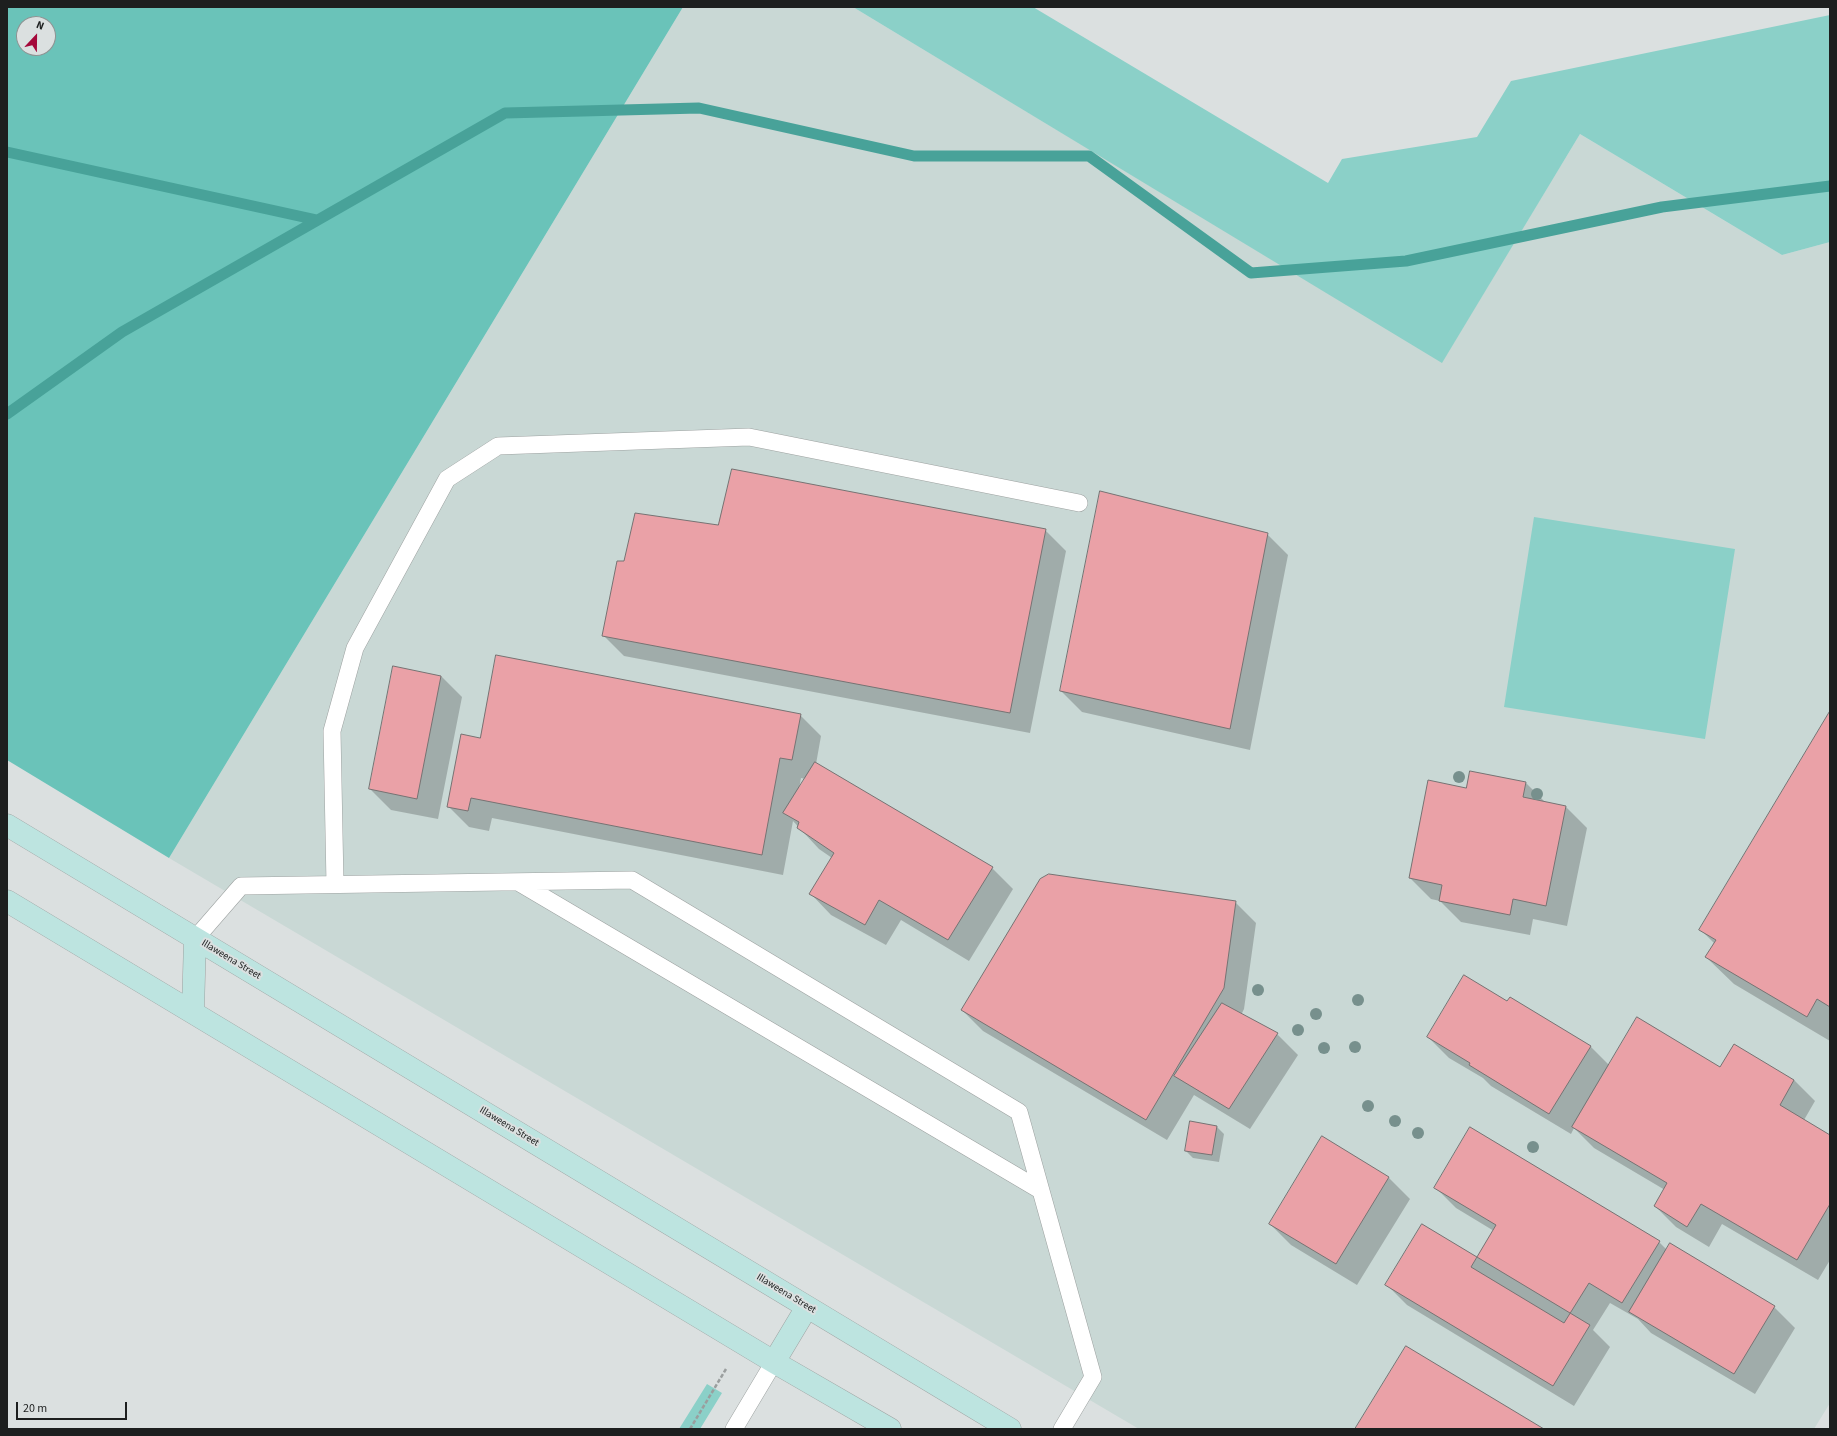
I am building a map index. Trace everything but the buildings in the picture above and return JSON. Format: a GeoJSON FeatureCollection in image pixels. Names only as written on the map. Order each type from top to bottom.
{"type":"FeatureCollection","features":[{"type":"Feature","properties":{"kind":"main road","name":"Illaweena Street"},"geometry":{"type":"LineString","coordinates":[[7,825],[1010,1429]]}},
{"type":"Feature","properties":{"kind":"main road"},"geometry":{"type":"LineString","coordinates":[[7,901],[193,1011],[774,1362],[890,1429]]}},
{"type":"Feature","properties":{"kind":"main road"},"geometry":{"type":"LineString","coordinates":[[193,1011],[195,939]]}},
{"type":"Feature","properties":{"kind":"main road"},"geometry":{"type":"LineString","coordinates":[[774,1362],[807,1307]]}},
{"type":"Feature","properties":{"kind":"lane"},"geometry":{"type":"LineString","coordinates":[[335,884],[332,731],[354,648],[446,479],[498,446],[749,437],[1078,503]]}},
{"type":"Feature","properties":{"kind":"lane"},"geometry":{"type":"LineString","coordinates":[[195,939],[241,886],[632,880],[1019,1112],[1093,1377],[1062,1429]]}},
{"type":"Feature","properties":{"kind":"lane"},"geometry":{"type":"LineString","coordinates":[[518,882],[1040,1190]]}},
{"type":"Feature","properties":{"kind":"lane"},"geometry":{"type":"LineString","coordinates":[[734,1429],[774,1362]]}},
{"type":"Feature","properties":{"kind":"path"},"geometry":{"type":"LineString","coordinates":[[690,1429],[741,1342]]}},
{"type":"Feature","properties":{"kind":"shaded area"},"geometry":{"type":"Polygon","coordinates":[[[7,7],[683,7],[169,858],[7,760],[7,7]]]}},
{"type":"Feature","properties":{"kind":"shaded area"},"geometry":{"type":"Polygon","coordinates":[[[683,7],[853,7],[1442,362],[1580,134],[1782,255],[1830,242],[1830,1403],[1814,1429],[1139,1429],[169,858],[683,7]]]}},
{"type":"Feature","properties":{"kind":"shaded area"},"geometry":{"type":"Polygon","coordinates":[[[853,7],[1033,7],[1328,183],[1342,159],[1477,137],[1511,81],[1830,15],[1830,242],[1782,255],[1580,134],[1442,363],[853,7]]]}},
{"type":"Feature","properties":{"kind":"shaded area"},"geometry":{"type":"Polygon","coordinates":[[[1534,517],[1735,549],[1705,739],[1504,707],[1534,517]]]}},
{"type":"Feature","properties":{"kind":"shaded area"},"geometry":{"type":"Polygon","coordinates":[[[707,1384],[722,1393],[700,1429],[679,1429],[707,1384]]]}},
{"type":"Feature","properties":{"kind":"waterway"},"geometry":{"type":"LineString","coordinates":[[7,414],[122,332],[505,113],[699,108],[914,156],[1089,156],[1251,273],[1406,261],[1662,207],[1830,186]]}},
{"type":"Feature","properties":{"kind":"waterway"},"geometry":{"type":"LineString","coordinates":[[7,152],[317,220]]}}]}
